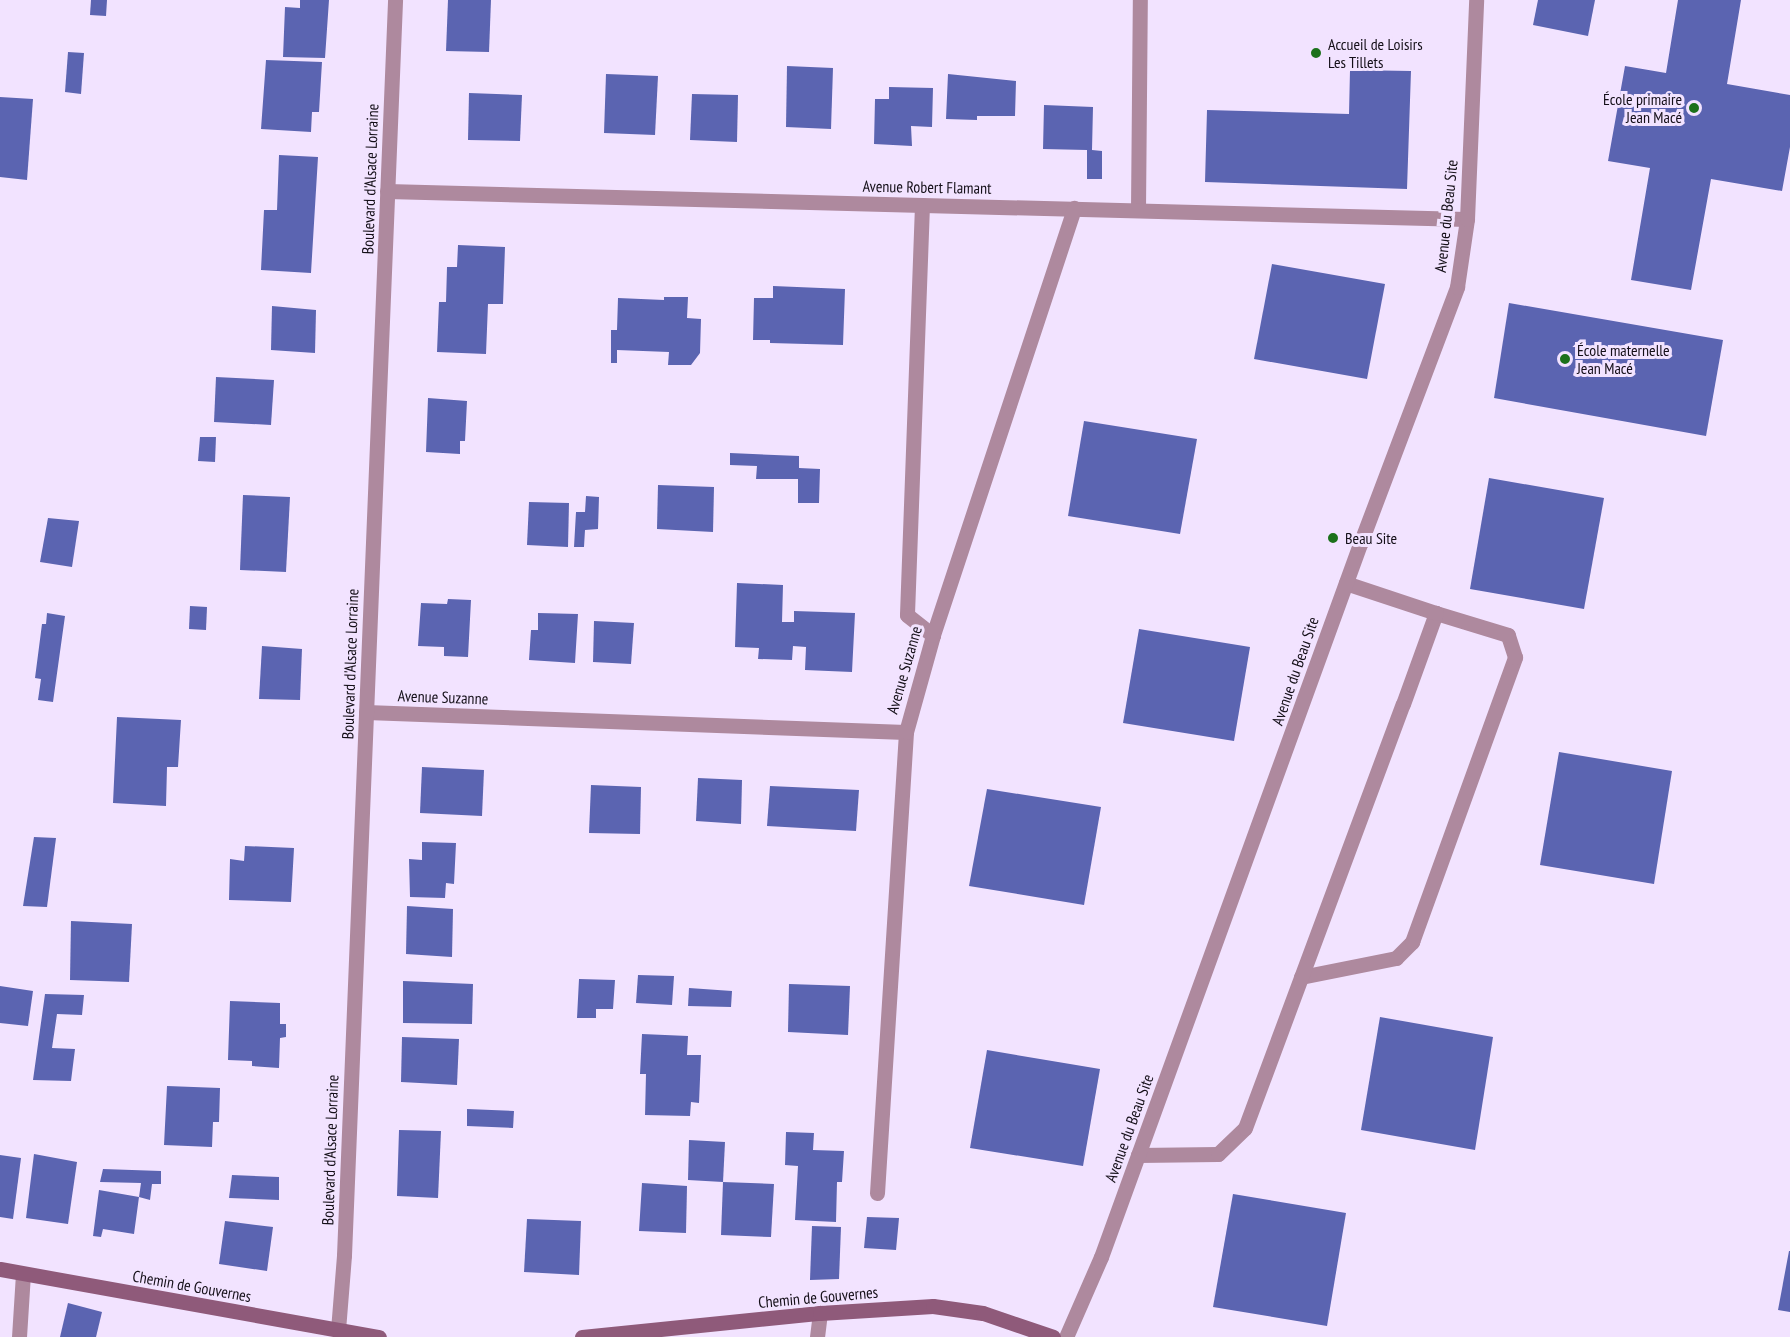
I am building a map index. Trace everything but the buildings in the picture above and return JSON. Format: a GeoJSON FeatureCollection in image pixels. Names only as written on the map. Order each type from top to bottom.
{"type":"FeatureCollection","features":[{"type":"Feature","properties":{"kind":"street","name":"Boulevard d'Alsace Lorraine"},"geometry":{"type":"LineString","coordinates":[[338,1330],[395,0]]}},
{"type":"Feature","properties":{"kind":"street"},"geometry":{"type":"LineString","coordinates":[[1138,210],[1140,0]]}},
{"type":"Feature","properties":{"kind":"street","name":"Avenue du Beau Site"},"geometry":{"type":"LineString","coordinates":[[1066,1337],[1101,1257],[1346,583],[1457,287],[1467,219],[1476,0]]}},
{"type":"Feature","properties":{"kind":"street","name":"Avenue Robert Flamant"},"geometry":{"type":"LineString","coordinates":[[387,191],[1467,219]]}},
{"type":"Feature","properties":{"kind":"street"},"geometry":{"type":"LineString","coordinates":[[922,205],[908,615],[933,634]]}},
{"type":"Feature","properties":{"kind":"street","name":"Avenue Suzanne"},"geometry":{"type":"LineString","coordinates":[[366,712],[906,732],[933,634],[1074,208]]}},
{"type":"Feature","properties":{"kind":"street"},"geometry":{"type":"LineString","coordinates":[[1301,977],[1396,958],[1412,942],[1515,657],[1508,635],[1346,583]]}},
{"type":"Feature","properties":{"kind":"street"},"geometry":{"type":"LineString","coordinates":[[1138,1155],[1218,1154],[1245,1128],[1436,613]]}},
{"type":"Feature","properties":{"kind":"street"},"geometry":{"type":"LineString","coordinates":[[877,1193],[906,732]]}},
{"type":"Feature","properties":{"kind":"street","name":"Chemin de Gouvernes"},"geometry":{"type":"LineString","coordinates":[[0,1269],[379,1337]]}},
{"type":"Feature","properties":{"kind":"street"},"geometry":{"type":"LineString","coordinates":[[19,1337],[23,1274]]}},
{"type":"Feature","properties":{"kind":"street","name":"Chemin de Gouvernes"},"geometry":{"type":"LineString","coordinates":[[582,1337],[820,1313],[933,1306],[983,1313],[1053,1337]]}},
{"type":"Feature","properties":{"kind":"street"},"geometry":{"type":"LineString","coordinates":[[817,1337],[820,1313]]}},
{"type":"Feature","properties":{"kind":"place","name":"Accueil de Loisirs Les Tillets"},"geometry":{"type":"Point","coordinates":[1316,53]}},
{"type":"Feature","properties":{"kind":"place","name":"École primaire Jean Macé"},"geometry":{"type":"Point","coordinates":[1694,108]}},
{"type":"Feature","properties":{"kind":"place","name":"École maternelle Jean Macé"},"geometry":{"type":"Point","coordinates":[1565,359]}},
{"type":"Feature","properties":{"kind":"place","name":"Beau Site"},"geometry":{"type":"Point","coordinates":[1333,538]}}]}
